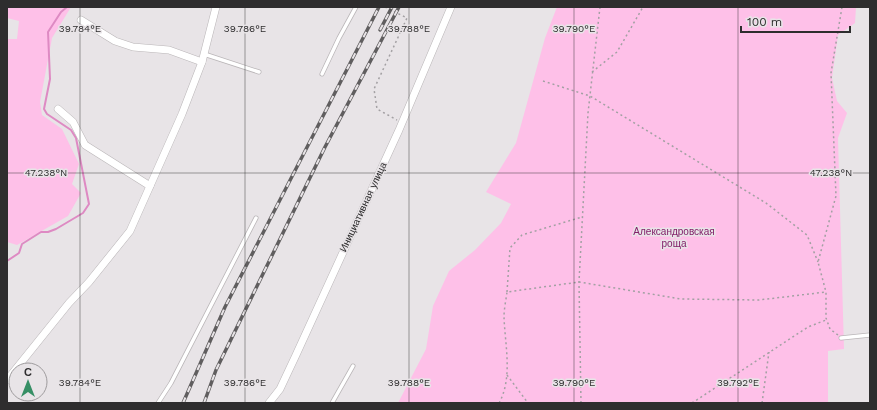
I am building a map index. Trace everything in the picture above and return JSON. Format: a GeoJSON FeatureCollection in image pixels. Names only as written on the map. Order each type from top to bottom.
{"type":"FeatureCollection","features":[{"type":"Feature","properties":{"kind":"street"},"geometry":{"type":"LineString","coordinates":[[7,380],[69,303],[89,282],[130,231],[182,114],[202,62],[216,7]]}},
{"type":"Feature","properties":{"kind":"street","name":"Инициативная улица"},"geometry":{"type":"LineString","coordinates":[[269,403],[280,389],[296,355],[401,124],[451,7]]}},
{"type":"Feature","properties":{"kind":"street"},"geometry":{"type":"LineString","coordinates":[[81,20],[115,41],[133,47],[170,50],[202,62]]}},
{"type":"Feature","properties":{"kind":"street"},"geometry":{"type":"LineString","coordinates":[[58,109],[73,122],[85,145],[150,186]]}},
{"type":"Feature","properties":{"kind":"lane"},"geometry":{"type":"LineString","coordinates":[[322,74],[356,7]]}},
{"type":"Feature","properties":{"kind":"lane"},"geometry":{"type":"LineString","coordinates":[[204,54],[259,72]]}},
{"type":"Feature","properties":{"kind":"lane"},"geometry":{"type":"LineString","coordinates":[[158,403],[172,383],[256,218]]}},
{"type":"Feature","properties":{"kind":"lane"},"geometry":{"type":"LineString","coordinates":[[841,338],[870,335]]}},
{"type":"Feature","properties":{"kind":"lane"},"geometry":{"type":"LineString","coordinates":[[332,403],[353,366]]}},
{"type":"Feature","properties":{"kind":"path"},"geometry":{"type":"LineString","coordinates":[[385,7],[407,18],[374,89],[377,109],[396,119],[401,124]]}},
{"type":"Feature","properties":{"kind":"path"},"geometry":{"type":"LineString","coordinates":[[581,403],[579,282],[582,217],[588,113],[600,7]]}},
{"type":"Feature","properties":{"kind":"path"},"geometry":{"type":"LineString","coordinates":[[592,72],[617,52],[643,7]]}},
{"type":"Feature","properties":{"kind":"path"},"geometry":{"type":"LineString","coordinates":[[818,262],[836,196],[831,73],[842,7]]}},
{"type":"Feature","properties":{"kind":"path"},"geometry":{"type":"LineString","coordinates":[[543,81],[590,96],[766,203],[807,235],[818,262],[826,292],[827,320],[830,328],[841,338]]}},
{"type":"Feature","properties":{"kind":"path"},"geometry":{"type":"LineString","coordinates":[[499,403],[504,393],[507,375],[504,315],[510,248],[522,235],[582,217]]}},
{"type":"Feature","properties":{"kind":"path"},"geometry":{"type":"LineString","coordinates":[[507,292],[579,282],[681,299],[759,300],[826,292]]}},
{"type":"Feature","properties":{"kind":"path"},"geometry":{"type":"LineString","coordinates":[[692,403],[808,327],[827,320]]}},
{"type":"Feature","properties":{"kind":"path"},"geometry":{"type":"LineString","coordinates":[[762,403],[769,352]]}},
{"type":"Feature","properties":{"kind":"path"},"geometry":{"type":"LineString","coordinates":[[507,375],[528,403]]}},
{"type":"Feature","properties":{"kind":"green space"},"geometry":{"type":"Polygon","coordinates":[[[7,7],[71,7],[52,38],[40,102],[42,115],[62,129],[79,164],[72,184],[81,193],[68,216],[17,245],[7,242],[7,39],[17,39],[19,21],[7,18],[7,7]]]}},
{"type":"Feature","properties":{"kind":"green space","name":"Александровская роща"},"geometry":{"type":"Polygon","coordinates":[[[557,7],[856,7],[855,23],[838,35],[832,78],[837,101],[847,113],[838,138],[844,349],[828,351],[828,403],[398,403],[426,349],[433,306],[449,271],[475,250],[501,223],[511,204],[486,192],[516,143],[545,38],[557,7]]]}},
{"type":"Feature","properties":{"kind":"waterway"},"geometry":{"type":"LineString","coordinates":[[7,261],[19,253],[22,244],[41,232],[48,232],[56,229],[83,213],[89,204],[76,138],[71,130],[47,114],[44,109],[50,79],[48,32],[61,12],[67,7]]}},
{"type":"Feature","properties":{"kind":"railway"},"geometry":{"type":"LineString","coordinates":[[183,403],[225,307],[379,7]]}},
{"type":"Feature","properties":{"kind":"railway"},"geometry":{"type":"LineString","coordinates":[[380,30],[392,7]]}},
{"type":"Feature","properties":{"kind":"railway"},"geometry":{"type":"LineString","coordinates":[[204,403],[216,370],[325,147],[399,7]]}}]}
